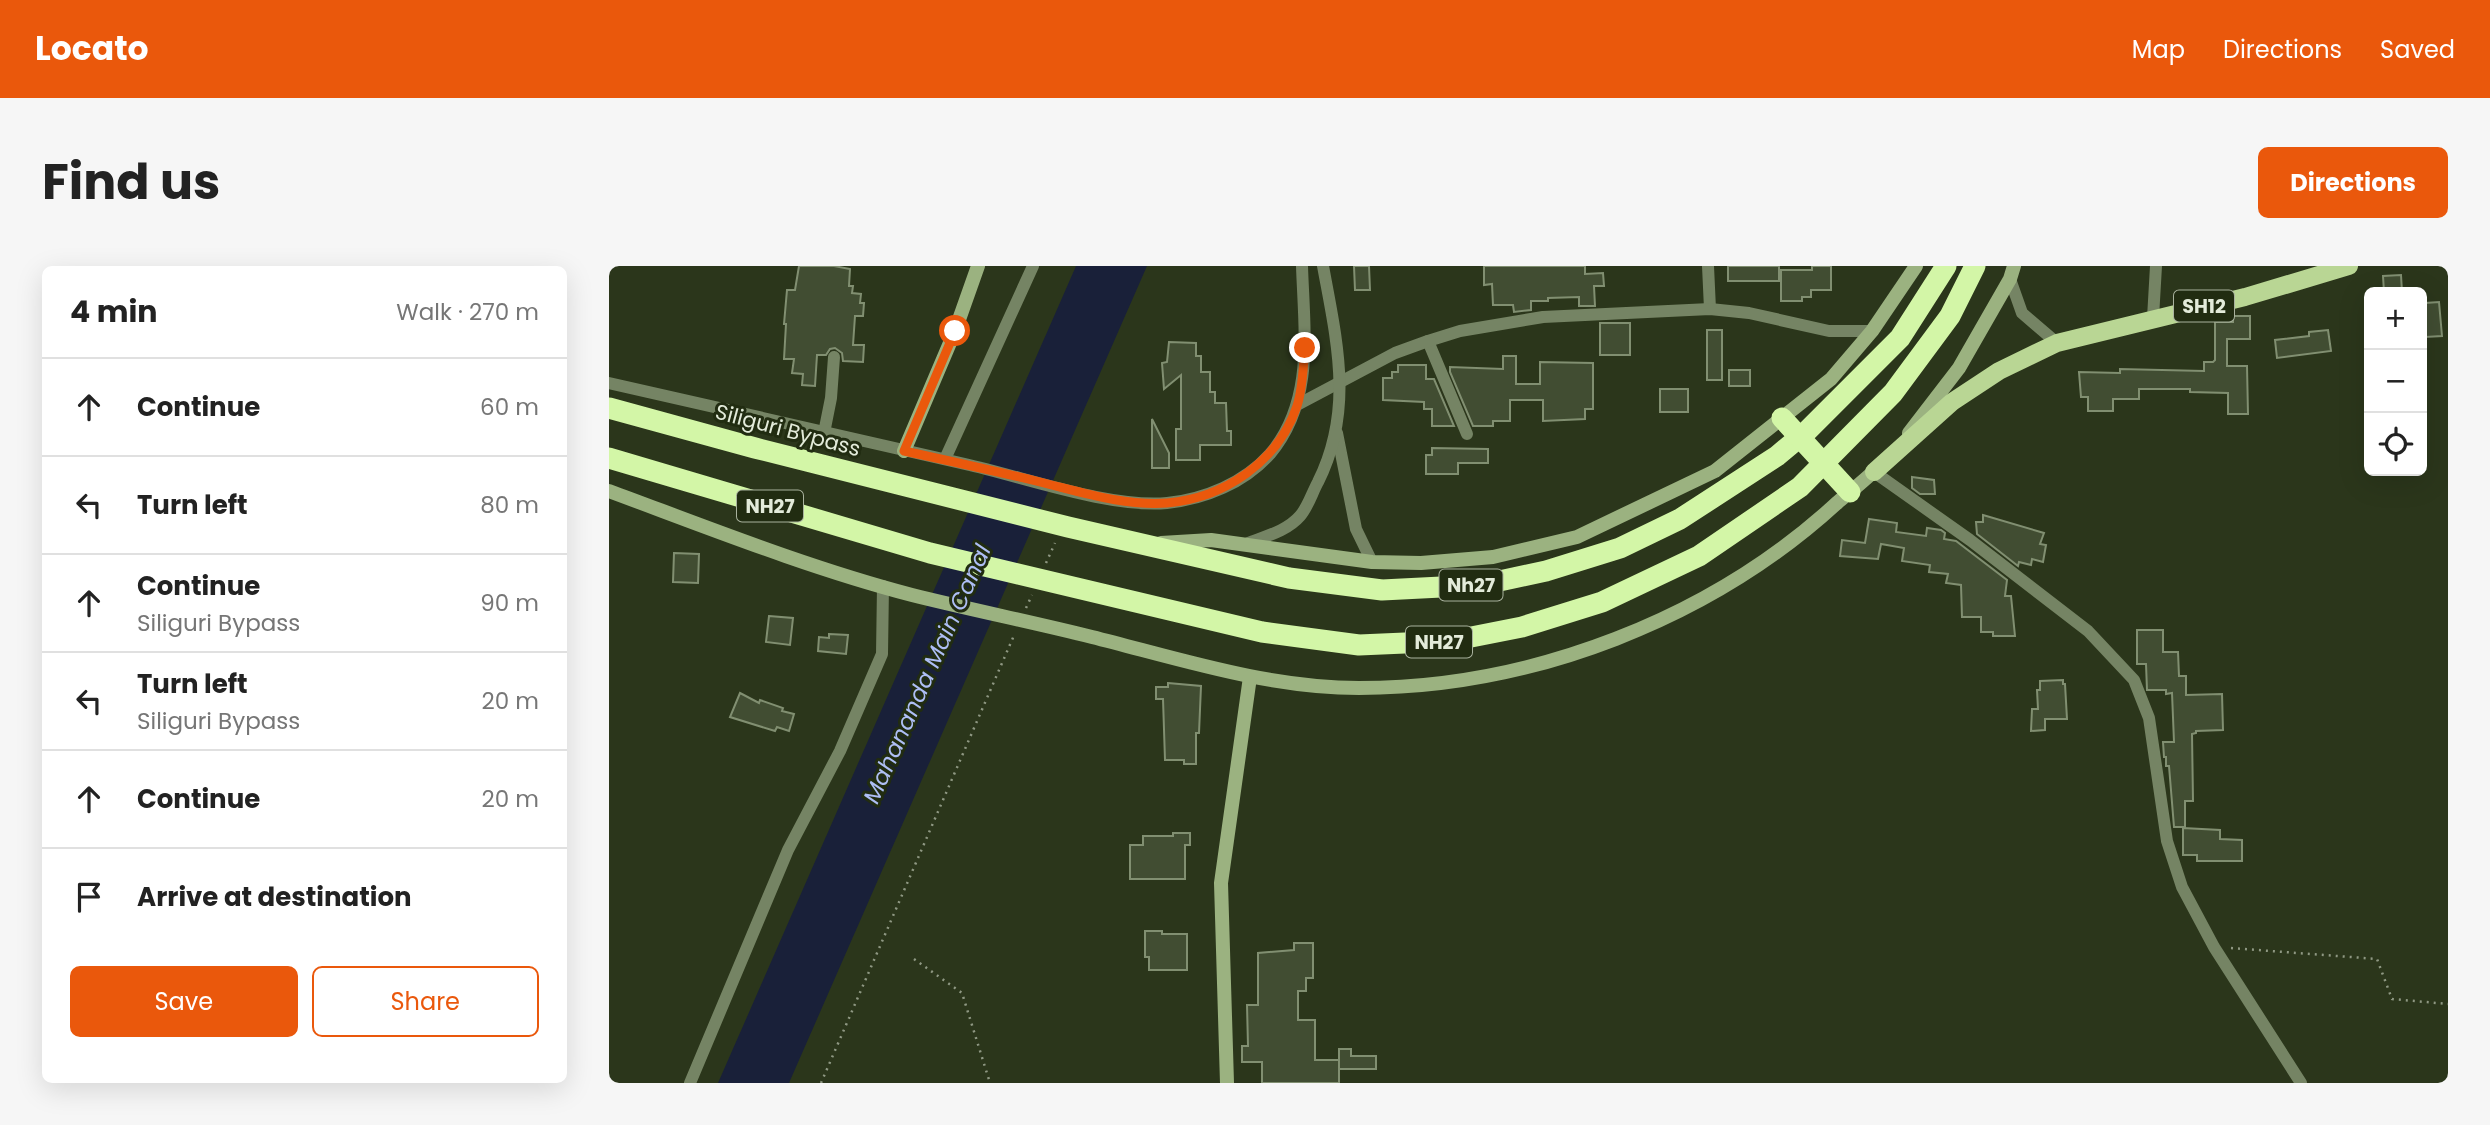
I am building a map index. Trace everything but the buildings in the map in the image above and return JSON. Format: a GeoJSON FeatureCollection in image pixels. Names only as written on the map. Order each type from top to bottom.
{"type":"FeatureCollection","features":[{"type":"Feature","properties":{"kind":"highway","name":"Nh27"},"geometry":{"type":"LineString","coordinates":[[1139,544],[1289,578],[1383,590],[1481,585],[1546,571],[1620,548],[1680,519],[1777,456],[1807,431],[1901,338],[1946,266]]}},
{"type":"Feature","properties":{"kind":"highway","name":"NH27"},"geometry":{"type":"LineString","coordinates":[[609,458],[930,553],[1043,577],[1262,632],[1359,645],[1451,641],[1522,627],[1602,602],[1699,556],[1800,487],[1893,393],[1950,316],[1975,266]]}},
{"type":"Feature","properties":{"kind":"highway","name":"Siliguri Bypass"},"geometry":{"type":"LineString","coordinates":[[609,408],[955,498],[1062,533]]}},
{"type":"Feature","properties":{"kind":"highway"},"geometry":{"type":"LineString","coordinates":[[1782,418],[1850,492]]}},
{"type":"Feature","properties":{"kind":"highway","name":"NH27"},"geometry":{"type":"LineString","coordinates":[[1062,533],[1139,544]]}},
{"type":"Feature","properties":{"kind":"main road","name":"SH12"},"geometry":{"type":"LineString","coordinates":[[2057,343],[2245,297],[2305,273],[2349,266]]}},
{"type":"Feature","properties":{"kind":"main road"},"geometry":{"type":"LineString","coordinates":[[1874,472],[1952,402],[1999,371],[2057,343]]}},
{"type":"Feature","properties":{"kind":"street"},"geometry":{"type":"LineString","coordinates":[[904,451],[955,331],[978,266]]}},
{"type":"Feature","properties":{"kind":"street"},"geometry":{"type":"LineString","coordinates":[[945,460],[1033,266]]}},
{"type":"Feature","properties":{"kind":"street"},"geometry":{"type":"LineString","coordinates":[[609,383],[1105,498],[1167,503],[1215,492],[1243,477],[1270,454],[1289,425],[1297,405],[1305,348],[1302,266]]}},
{"type":"Feature","properties":{"kind":"street"},"geometry":{"type":"LineString","coordinates":[[1248,543],[1283,529],[1301,515],[1324,468],[1336,429],[1340,382],[1338,347],[1323,266]]}},
{"type":"Feature","properties":{"kind":"street"},"geometry":{"type":"LineString","coordinates":[[1708,266],[1710,309]]}},
{"type":"Feature","properties":{"kind":"street"},"geometry":{"type":"LineString","coordinates":[[1139,544],[1211,540],[1372,562],[1421,564],[1493,557],[1577,537],[1715,471],[1831,379],[1873,331],[1916,266]]}},
{"type":"Feature","properties":{"kind":"street"},"geometry":{"type":"LineString","coordinates":[[2153,318],[2155,266]]}},
{"type":"Feature","properties":{"kind":"street"},"geometry":{"type":"LineString","coordinates":[[2012,273],[2022,313],[2057,343]]}},
{"type":"Feature","properties":{"kind":"street"},"geometry":{"type":"LineString","coordinates":[[609,491],[731,536],[912,595],[1024,617],[1250,677],[1358,688],[1450,682],[1541,662],[1613,641],[1717,593],[1812,527],[1874,472],[1915,426],[1959,368],[2012,273]]}},
{"type":"Feature","properties":{"kind":"street"},"geometry":{"type":"LineString","coordinates":[[1297,405],[1395,353],[1428,341],[1459,331],[1542,317],[1710,309],[1749,313],[1829,331],[1873,331]]}},
{"type":"Feature","properties":{"kind":"street"},"geometry":{"type":"LineString","coordinates":[[1428,341],[1467,433]]}},
{"type":"Feature","properties":{"kind":"street"},"geometry":{"type":"LineString","coordinates":[[824,433],[831,398],[834,357]]}},
{"type":"Feature","properties":{"kind":"street"},"geometry":{"type":"LineString","coordinates":[[1336,429],[1356,529],[1372,562]]}},
{"type":"Feature","properties":{"kind":"street"},"geometry":{"type":"LineString","coordinates":[[1874,472],[1970,540],[2088,631],[2134,680],[2149,718],[2167,841],[2182,887],[2214,947],[2301,1083]]}},
{"type":"Feature","properties":{"kind":"street"},"geometry":{"type":"LineString","coordinates":[[690,1083],[788,850],[840,751],[882,654],[883,586]]}},
{"type":"Feature","properties":{"kind":"street"},"geometry":{"type":"LineString","coordinates":[[1227,1083],[1221,883],[1250,677]]}},
{"type":"Feature","properties":{"kind":"path"},"geometry":{"type":"LineString","coordinates":[[821,1083],[1062,533]]}},
{"type":"Feature","properties":{"kind":"path"},"geometry":{"type":"LineString","coordinates":[[2214,947],[2377,959],[2392,999],[2448,1004]]}},
{"type":"Feature","properties":{"kind":"path"},"geometry":{"type":"LineString","coordinates":[[914,960],[963,993],[990,1083]]}},
{"type":"Feature","properties":{"kind":"water","name":"Mahananda Main Canal"},"geometry":{"type":"Polygon","coordinates":[[[1076,266],[1147,266],[789,1083],[718,1083],[1076,266]]]}},
{"type":"Feature","properties":{"kind":"route"},"geometry":{"type":"LineString","coordinates":[[955,331],[904,451],[1105,498],[1167,503],[1215,492],[1243,477],[1270,454],[1289,425],[1297,405],[1305,348]]}}]}
